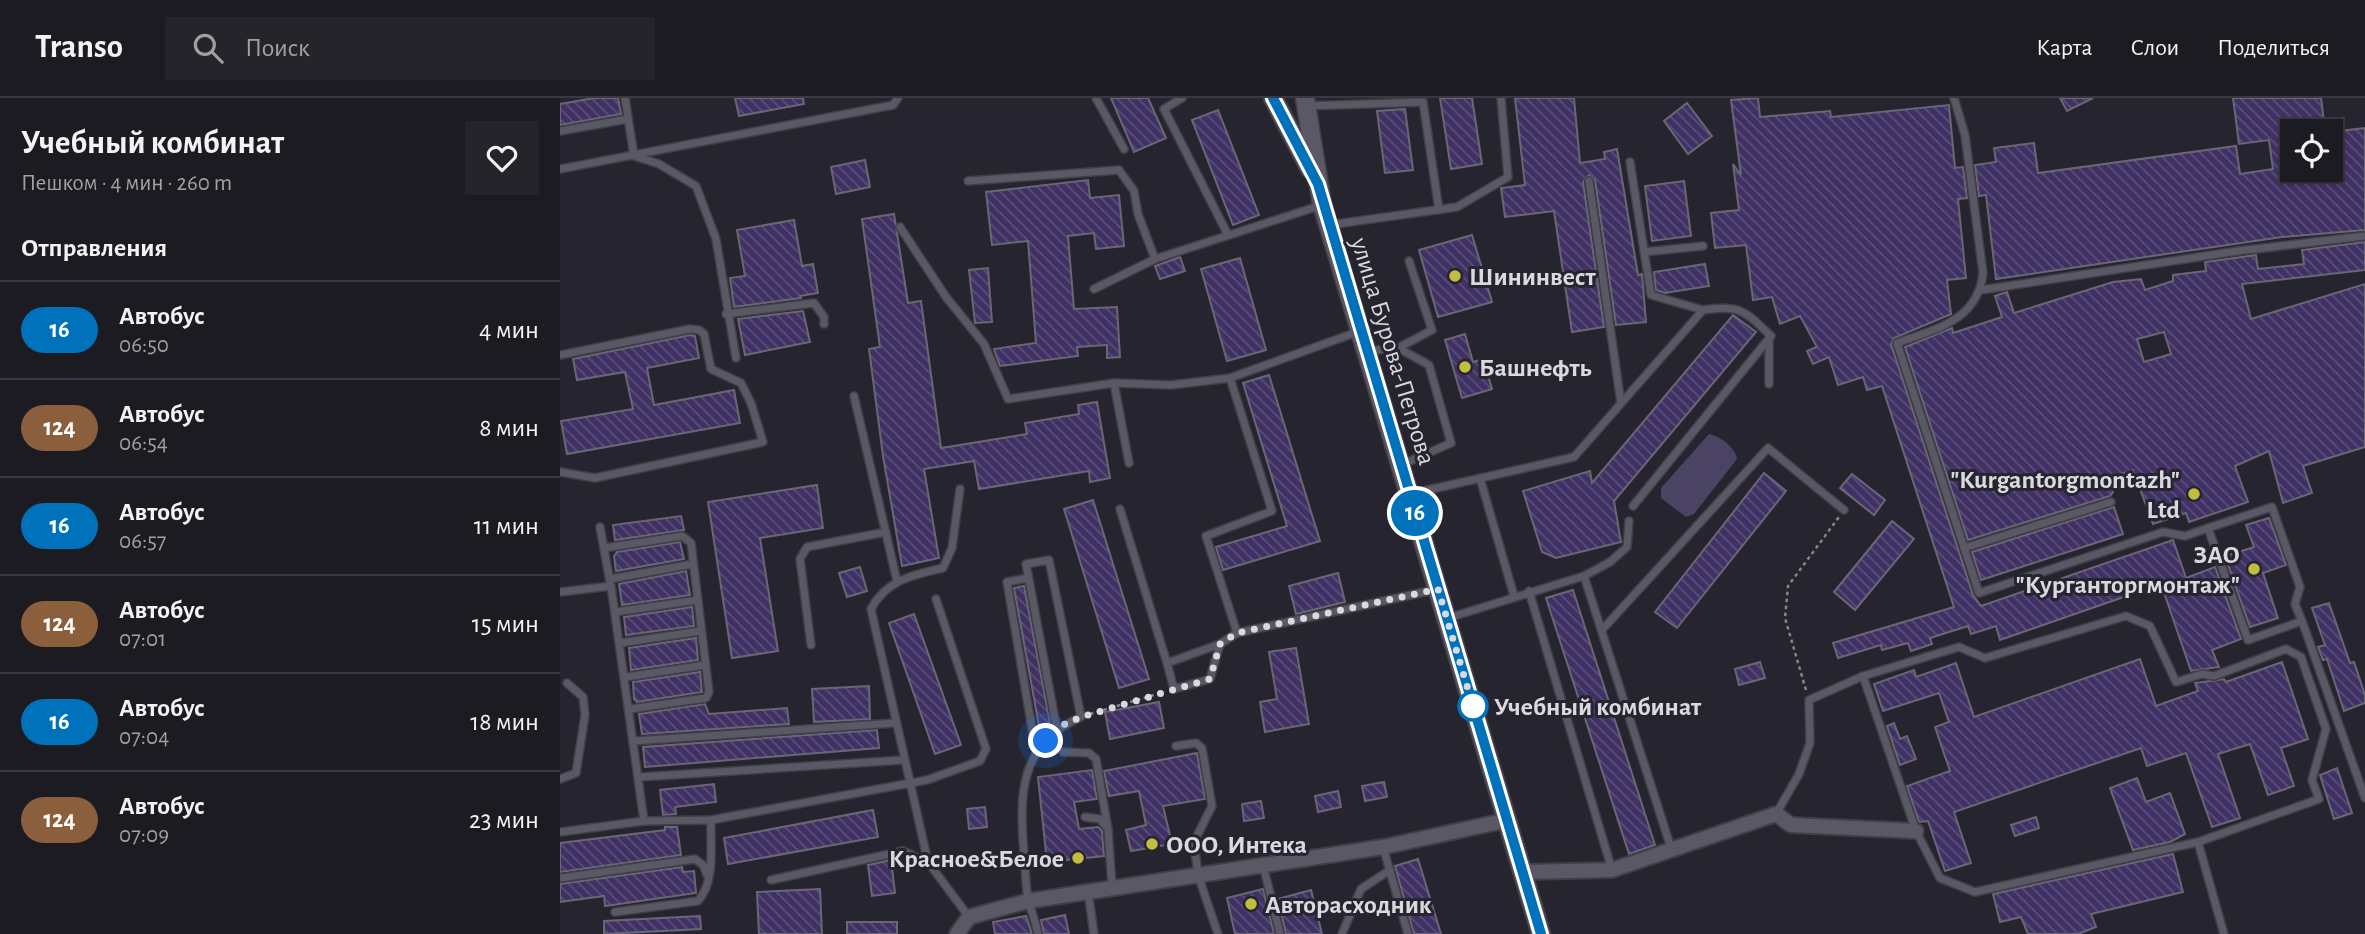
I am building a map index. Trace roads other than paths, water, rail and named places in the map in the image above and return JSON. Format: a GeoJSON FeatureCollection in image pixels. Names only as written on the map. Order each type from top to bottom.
{"type":"FeatureCollection","features":[{"type":"Feature","properties":{"kind":"main road","name":"улица Бурова-Петрова"},"geometry":{"type":"LineString","coordinates":[[1273,98],[1318,184]]}},
{"type":"Feature","properties":{"kind":"main road","name":"улица Бурова-Петрова"},"geometry":{"type":"LineString","coordinates":[[1305,102],[1322,204],[1541,934]]}},
{"type":"Feature","properties":{"kind":"street"},"geometry":{"type":"LineString","coordinates":[[1524,872],[1612,870],[1776,814],[1791,825],[1916,831]]}},
{"type":"Feature","properties":{"kind":"street"},"geometry":{"type":"LineString","coordinates":[[957,934],[970,917],[1028,901],[1112,886],[1383,847],[1508,820]]}},
{"type":"Feature","properties":{"kind":"lane"},"geometry":{"type":"LineString","coordinates":[[625,98],[634,156]]}},
{"type":"Feature","properties":{"kind":"lane"},"geometry":{"type":"LineString","coordinates":[[560,169],[892,105],[898,98]]}},
{"type":"Feature","properties":{"kind":"lane"},"geometry":{"type":"LineString","coordinates":[[1096,98],[1124,149]]}},
{"type":"Feature","properties":{"kind":"lane"},"geometry":{"type":"LineString","coordinates":[[1182,98],[1164,109],[1228,235]]}},
{"type":"Feature","properties":{"kind":"lane"},"geometry":{"type":"LineString","coordinates":[[1328,225],[1457,207],[1508,177],[1502,98]]}},
{"type":"Feature","properties":{"kind":"lane"},"geometry":{"type":"LineString","coordinates":[[1954,98],[1965,135],[1983,274],[1981,290],[1970,307],[1952,322],[1897,343],[1979,593],[2163,532],[2186,536],[2272,507],[2300,587],[2295,604],[2365,798]]}},
{"type":"Feature","properties":{"kind":"lane"},"geometry":{"type":"LineString","coordinates":[[1305,102],[1423,102],[1438,211]]}},
{"type":"Feature","properties":{"kind":"lane"},"geometry":{"type":"LineString","coordinates":[[560,131],[628,119]]}},
{"type":"Feature","properties":{"kind":"lane"},"geometry":{"type":"LineString","coordinates":[[634,156],[659,164],[696,186],[716,239],[726,314],[736,358]]}},
{"type":"Feature","properties":{"kind":"lane"},"geometry":{"type":"LineString","coordinates":[[1630,162],[1651,295],[1703,310],[1728,306],[1749,315],[1771,336],[1769,384]]}},
{"type":"Feature","properties":{"kind":"lane"},"geometry":{"type":"LineString","coordinates":[[968,181],[1119,170],[1135,191],[1138,214],[1155,259]]}},
{"type":"Feature","properties":{"kind":"lane"},"geometry":{"type":"LineString","coordinates":[[1588,181],[1621,403]]}},
{"type":"Feature","properties":{"kind":"lane"},"geometry":{"type":"LineString","coordinates":[[1094,289],[1155,259],[1322,204]]}},
{"type":"Feature","properties":{"kind":"lane"},"geometry":{"type":"LineString","coordinates":[[900,227],[946,297],[984,344],[1008,399],[1114,383],[1171,385],[1230,378],[1360,331]]}},
{"type":"Feature","properties":{"kind":"lane"},"geometry":{"type":"LineString","coordinates":[[1981,290],[2238,251],[2365,236]]}},
{"type":"Feature","properties":{"kind":"lane"},"geometry":{"type":"LineString","coordinates":[[1644,252],[1703,246]]}},
{"type":"Feature","properties":{"kind":"lane"},"geometry":{"type":"LineString","coordinates":[[1367,352],[1398,348],[1432,330],[1409,261]]}},
{"type":"Feature","properties":{"kind":"lane"},"geometry":{"type":"LineString","coordinates":[[726,314],[814,303],[824,317],[824,324]]}},
{"type":"Feature","properties":{"kind":"lane"},"geometry":{"type":"LineString","coordinates":[[1410,494],[1574,457],[1703,310]]}},
{"type":"Feature","properties":{"kind":"lane"},"geometry":{"type":"LineString","coordinates":[[560,355],[690,329],[699,330],[704,334],[710,369],[741,383],[751,403],[763,442],[594,478],[560,472]]}},
{"type":"Feature","properties":{"kind":"lane"},"geometry":{"type":"LineString","coordinates":[[1633,506],[1769,338]]}},
{"type":"Feature","properties":{"kind":"lane"},"geometry":{"type":"LineString","coordinates":[[1398,348],[1429,365],[1451,443],[1401,465]]}},
{"type":"Feature","properties":{"kind":"lane"},"geometry":{"type":"LineString","coordinates":[[1230,378],[1272,511],[1206,536],[1237,633]]}},
{"type":"Feature","properties":{"kind":"lane"},"geometry":{"type":"LineString","coordinates":[[1114,383],[1129,463]]}},
{"type":"Feature","properties":{"kind":"lane"},"geometry":{"type":"LineString","coordinates":[[854,396],[897,581]]}},
{"type":"Feature","properties":{"kind":"lane"},"geometry":{"type":"LineString","coordinates":[[1602,630],[1768,448],[1844,510]]}},
{"type":"Feature","properties":{"kind":"lane"},"geometry":{"type":"LineString","coordinates":[[1480,478],[1514,596]]}},
{"type":"Feature","properties":{"kind":"lane"},"geometry":{"type":"LineString","coordinates":[[960,489],[953,548],[943,568],[897,581],[879,593],[871,609],[928,862],[970,917]]}},
{"type":"Feature","properties":{"kind":"lane"},"geometry":{"type":"LineString","coordinates":[[1964,548],[2110,502]]}},
{"type":"Feature","properties":{"kind":"lane"},"geometry":{"type":"LineString","coordinates":[[1121,509],[1174,689],[1210,679],[1220,644]]}},
{"type":"Feature","properties":{"kind":"lane"},"geometry":{"type":"LineString","coordinates":[[1447,618],[1584,576],[1610,562],[1627,547],[1629,521]]}},
{"type":"Feature","properties":{"kind":"lane"},"geometry":{"type":"LineString","coordinates":[[600,527],[626,677],[644,821]]}},
{"type":"Feature","properties":{"kind":"lane"},"geometry":{"type":"LineString","coordinates":[[2208,528],[2248,640],[2302,621]]}},
{"type":"Feature","properties":{"kind":"lane"},"geometry":{"type":"LineString","coordinates":[[811,645],[800,559],[802,552],[807,547],[886,532]]}},
{"type":"Feature","properties":{"kind":"lane"},"geometry":{"type":"LineString","coordinates":[[604,548],[682,536],[691,543],[709,692],[706,698],[630,709]]}},
{"type":"Feature","properties":{"kind":"lane"},"geometry":{"type":"LineString","coordinates":[[1038,934],[1028,901],[1022,798],[1027,770],[1036,752],[1057,730],[1081,717],[1049,560],[1026,564],[1057,730]]}},
{"type":"Feature","properties":{"kind":"lane"},"geometry":{"type":"LineString","coordinates":[[560,593],[693,564]]}},
{"type":"Feature","properties":{"kind":"lane"},"geometry":{"type":"LineString","coordinates":[[1584,576],[1672,851]]}},
{"type":"Feature","properties":{"kind":"lane"},"geometry":{"type":"LineString","coordinates":[[1028,578],[1007,582],[1036,752]]}},
{"type":"Feature","properties":{"kind":"lane"},"geometry":{"type":"LineString","coordinates":[[1167,663],[1220,644],[1237,633],[1438,589]]}},
{"type":"Feature","properties":{"kind":"lane"},"geometry":{"type":"LineString","coordinates":[[1529,591],[1612,870]]}},
{"type":"Feature","properties":{"kind":"lane"},"geometry":{"type":"LineString","coordinates":[[560,832],[644,821],[711,820],[909,783],[980,761],[986,748],[936,599]]}},
{"type":"Feature","properties":{"kind":"lane"},"geometry":{"type":"LineString","coordinates":[[615,612],[698,600]]}},
{"type":"Feature","properties":{"kind":"lane"},"geometry":{"type":"LineString","coordinates":[[1776,814],[1799,774],[1810,743],[1809,700],[1863,676],[1959,647],[1985,659],[2126,616],[2150,626],[2176,682],[2202,674],[2214,676],[2286,649],[2301,657],[2326,729],[2312,780],[2319,799],[2198,842],[1975,891],[1940,878],[1916,831],[1863,676]]}},
{"type":"Feature","properties":{"kind":"lane"},"geometry":{"type":"LineString","coordinates":[[620,643],[701,631]]}},
{"type":"Feature","properties":{"kind":"lane"},"geometry":{"type":"LineString","coordinates":[[626,677],[705,665]]}},
{"type":"Feature","properties":{"kind":"lane"},"geometry":{"type":"LineString","coordinates":[[560,779],[576,773],[584,715],[583,696],[567,683]]}},
{"type":"Feature","properties":{"kind":"lane"},"geometry":{"type":"LineString","coordinates":[[635,741],[895,723]]}},
{"type":"Feature","properties":{"kind":"lane"},"geometry":{"type":"LineString","coordinates":[[1175,746],[1196,743],[1201,746],[1211,798],[1209,814],[1194,842],[1198,874],[1218,934]]}},
{"type":"Feature","properties":{"kind":"lane"},"geometry":{"type":"LineString","coordinates":[[1063,752],[1089,753],[1096,759],[1108,829],[1112,886]]}},
{"type":"Feature","properties":{"kind":"lane"},"geometry":{"type":"LineString","coordinates":[[640,777],[904,760]]}},
{"type":"Feature","properties":{"kind":"lane"},"geometry":{"type":"LineString","coordinates":[[1085,817],[1100,819],[1108,829]]}},
{"type":"Feature","properties":{"kind":"lane"},"geometry":{"type":"LineString","coordinates":[[615,912],[698,901],[709,879],[711,820]]}},
{"type":"Feature","properties":{"kind":"lane"},"geometry":{"type":"LineString","coordinates":[[2198,842],[2224,934]]}},
{"type":"Feature","properties":{"kind":"lane"},"geometry":{"type":"LineString","coordinates":[[1383,847],[1408,934]]}},
{"type":"Feature","properties":{"kind":"lane"},"geometry":{"type":"LineString","coordinates":[[771,880],[903,850],[928,862]]}},
{"type":"Feature","properties":{"kind":"lane"},"geometry":{"type":"LineString","coordinates":[[560,878],[695,859],[703,865],[709,879]]}},
{"type":"Feature","properties":{"kind":"lane"},"geometry":{"type":"LineString","coordinates":[[1263,865],[1279,934]]}},
{"type":"Feature","properties":{"kind":"lane"},"geometry":{"type":"LineString","coordinates":[[1342,934],[1361,889],[1390,870]]}},
{"type":"Feature","properties":{"kind":"lane"},"geometry":{"type":"LineString","coordinates":[[1088,890],[1094,934]]}},
{"type":"Feature","properties":{"kind":"place","name":"Шининвест"},"geometry":{"type":"Point","coordinates":[1455,276]}},
{"type":"Feature","properties":{"kind":"place","name":"Башнефть"},"geometry":{"type":"Point","coordinates":[1465,367]}},
{"type":"Feature","properties":{"kind":"place","name":"\"Kurgantorgmontazh\" Ltd"},"geometry":{"type":"Point","coordinates":[2194,494]}},
{"type":"Feature","properties":{"kind":"place","name":"ЗАО \"Курганторгмонтаж\""},"geometry":{"type":"Point","coordinates":[2254,569]}},
{"type":"Feature","properties":{"kind":"place","name":"Учебный комбинат"},"geometry":{"type":"Point","coordinates":[1473,706]}},
{"type":"Feature","properties":{"kind":"place","name":"ООО, Интека"},"geometry":{"type":"Point","coordinates":[1152,844]}},
{"type":"Feature","properties":{"kind":"place","name":"Красное&Белое"},"geometry":{"type":"Point","coordinates":[1078,858]}},
{"type":"Feature","properties":{"kind":"place","name":"Авторасходник"},"geometry":{"type":"Point","coordinates":[1251,904]}}]}
